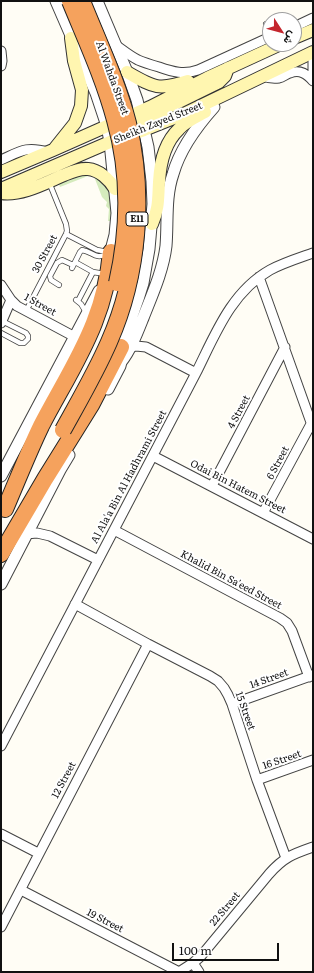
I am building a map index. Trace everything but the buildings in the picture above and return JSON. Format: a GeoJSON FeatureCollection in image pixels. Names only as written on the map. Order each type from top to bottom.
{"type":"FeatureCollection","features":[{"type":"Feature","properties":{"kind":"highway","name":"Al Wahda Street"},"geometry":{"type":"LineString","coordinates":[[58,428],[107,317],[120,269],[126,220],[124,170],[116,121],[100,74],[70,1]]}},
{"type":"Feature","properties":{"kind":"highway","name":"Al Wahda Street"},"geometry":{"type":"LineString","coordinates":[[58,428],[98,366],[120,315],[133,261],[138,205],[133,150],[128,122],[115,83],[82,1]]}},
{"type":"Feature","properties":{"kind":"highway"},"geometry":{"type":"LineString","coordinates":[[3,513],[35,439],[95,322],[108,279],[111,252]]}},
{"type":"Feature","properties":{"kind":"highway"},"geometry":{"type":"LineString","coordinates":[[1,553],[45,478],[70,441],[124,352]]}},
{"type":"Feature","properties":{"kind":"highway","name":"E11"},"geometry":{"type":"LineString","coordinates":[[3,513],[58,428]]}},
{"type":"Feature","properties":{"kind":"highway","name":"E11"},"geometry":{"type":"LineString","coordinates":[[1,553],[58,428]]}},
{"type":"Feature","properties":{"kind":"main road"},"geometry":{"type":"LineString","coordinates":[[302,35],[313,30]]}},
{"type":"Feature","properties":{"kind":"main road"},"geometry":{"type":"LineString","coordinates":[[50,151],[75,123],[81,106],[82,90],[74,61],[71,38]]}},
{"type":"Feature","properties":{"kind":"main road","name":"Sheikh Zayed Street"},"geometry":{"type":"LineString","coordinates":[[142,120],[207,78],[263,52]]}},
{"type":"Feature","properties":{"kind":"main road","name":"Sheikh Zayed Street"},"geometry":{"type":"LineString","coordinates":[[1,172],[106,126],[184,114],[313,52]]}},
{"type":"Feature","properties":{"kind":"main road"},"geometry":{"type":"LineString","coordinates":[[110,142],[124,127],[142,120],[219,82],[225,76],[228,68]]}},
{"type":"Feature","properties":{"kind":"main road"},"geometry":{"type":"LineString","coordinates":[[127,72],[144,81],[158,86],[169,86],[197,78],[207,78]]}},
{"type":"Feature","properties":{"kind":"main road"},"geometry":{"type":"LineString","coordinates":[[152,224],[158,207],[159,176],[162,161],[168,144],[180,128],[192,119],[214,107],[228,92]]}},
{"type":"Feature","properties":{"kind":"main road","name":"Sheikh Zayed Street"},"geometry":{"type":"LineString","coordinates":[[1,189],[48,175],[110,142]]}},
{"type":"Feature","properties":{"kind":"main road"},"geometry":{"type":"LineString","coordinates":[[1,193],[8,194],[21,192],[48,175],[88,169],[98,172],[115,188]]}},
{"type":"Feature","properties":{"kind":"street"},"geometry":{"type":"LineString","coordinates":[[1,476],[98,294],[99,273],[111,252],[116,219],[117,206],[110,142],[106,126],[96,93],[56,1]]}},
{"type":"Feature","properties":{"kind":"street"},"geometry":{"type":"LineString","coordinates":[[1,584],[62,466],[92,418],[119,368],[143,283],[149,249],[153,204],[148,148],[133,88],[117,46],[97,1]]}},
{"type":"Feature","properties":{"kind":"street"},"geometry":{"type":"LineString","coordinates":[[302,23],[313,18]]}},
{"type":"Feature","properties":{"kind":"street"},"geometry":{"type":"LineString","coordinates":[[117,46],[141,61],[171,72],[182,73],[198,70],[262,41]]}},
{"type":"Feature","properties":{"kind":"street"},"geometry":{"type":"LineString","coordinates":[[1,51],[1,66]]}},
{"type":"Feature","properties":{"kind":"street"},"geometry":{"type":"LineString","coordinates":[[313,61],[313,72]]}},
{"type":"Feature","properties":{"kind":"street"},"geometry":{"type":"LineString","coordinates":[[263,76],[277,78],[291,72],[298,72],[305,74],[313,81]]}},
{"type":"Feature","properties":{"kind":"street"},"geometry":{"type":"LineString","coordinates":[[124,352],[137,332],[164,258],[168,192],[172,174],[179,157],[202,120],[214,107]]}},
{"type":"Feature","properties":{"kind":"street"},"geometry":{"type":"LineString","coordinates":[[1,160],[27,149],[50,151]]}},
{"type":"Feature","properties":{"kind":"street","name":"Al Ala'a Bin Al Hadhrami Street"},"geometry":{"type":"LineString","coordinates":[[1,746],[226,313],[241,293],[259,277],[278,266],[313,253]]}},
{"type":"Feature","properties":{"kind":"street"},"geometry":{"type":"LineString","coordinates":[[259,277],[312,422]]}},
{"type":"Feature","properties":{"kind":"street","name":"1 Street"},"geometry":{"type":"LineString","coordinates":[[1,287],[10,300],[26,311],[75,337]]}},
{"type":"Feature","properties":{"kind":"street"},"geometry":{"type":"LineString","coordinates":[[1,322],[10,300]]}},
{"type":"Feature","properties":{"kind":"street"},"geometry":{"type":"LineString","coordinates":[[137,332],[140,340],[146,347]]}},
{"type":"Feature","properties":{"kind":"street"},"geometry":{"type":"LineString","coordinates":[[124,352],[136,346],[146,347],[196,373]]}},
{"type":"Feature","properties":{"kind":"street","name":"4 Street"},"geometry":{"type":"LineString","coordinates":[[212,486],[285,347]]}},
{"type":"Feature","properties":{"kind":"street","name":"6 Street"},"geometry":{"type":"LineString","coordinates":[[263,513],[312,422]]}},
{"type":"Feature","properties":{"kind":"street","name":"Odai Bin Hatem Street"},"geometry":{"type":"LineString","coordinates":[[153,456],[313,539]]}},
{"type":"Feature","properties":{"kind":"street"},"geometry":{"type":"LineString","coordinates":[[37,515],[40,526],[50,536]]}},
{"type":"Feature","properties":{"kind":"street","name":"Khalid Bin Sa'eed Street"},"geometry":{"type":"LineString","coordinates":[[114,530],[280,618],[292,631],[311,676]]}},
{"type":"Feature","properties":{"kind":"street"},"geometry":{"type":"LineString","coordinates":[[26,534],[39,533],[50,536],[98,560]]}},
{"type":"Feature","properties":{"kind":"street","name":"15 Street"},"geometry":{"type":"LineString","coordinates":[[75,604],[210,676],[218,681],[224,688],[232,704],[286,858]]}},
{"type":"Feature","properties":{"kind":"street","name":"12 Street"},"geometry":{"type":"LineString","coordinates":[[1,927],[148,644]]}},
{"type":"Feature","properties":{"kind":"street","name":"14 Street"},"geometry":{"type":"LineString","coordinates":[[232,704],[311,676]]}},
{"type":"Feature","properties":{"kind":"street","name":"16 Street"},"geometry":{"type":"LineString","coordinates":[[258,780],[313,760]]}},
{"type":"Feature","properties":{"kind":"street"},"geometry":{"type":"LineString","coordinates":[[1,834],[38,854]]}},
{"type":"Feature","properties":{"kind":"street","name":"22 Street"},"geometry":{"type":"LineString","coordinates":[[179,972],[201,956],[274,868],[286,858],[313,847]]}},
{"type":"Feature","properties":{"kind":"street","name":"19 Street"},"geometry":{"type":"LineString","coordinates":[[21,890],[179,972]]}},
{"type":"Feature","properties":{"kind":"street"},"geometry":{"type":"LineString","coordinates":[[193,963],[199,972]]}},
{"type":"Feature","properties":{"kind":"lane","name":"30 Street"},"geometry":{"type":"LineString","coordinates":[[26,311],[67,231],[66,224],[48,175]]}},
{"type":"Feature","properties":{"kind":"lane"},"geometry":{"type":"LineString","coordinates":[[66,234],[97,250],[111,252]]}},
{"type":"Feature","properties":{"kind":"lane"},"geometry":{"type":"LineString","coordinates":[[73,265],[82,250],[99,257],[111,252]]}},
{"type":"Feature","properties":{"kind":"lane"},"geometry":{"type":"LineString","coordinates":[[59,285],[51,280],[50,276],[57,263],[62,260],[99,273],[77,300],[83,306],[87,314]]}},
{"type":"Feature","properties":{"kind":"lane"},"geometry":{"type":"LineString","coordinates":[[1,322],[26,333],[28,337],[26,342],[20,343],[1,333]]}},
{"type":"Feature","properties":{"kind":"green space"},"geometry":{"type":"Polygon","coordinates":[[[89,173],[88,176],[60,187],[58,182],[73,177],[89,173]]]}},
{"type":"Feature","properties":{"kind":"green space"},"geometry":{"type":"Polygon","coordinates":[[[96,177],[108,188],[111,207],[110,221],[108,221],[109,209],[106,206],[107,202],[102,197],[95,179],[96,177]]]}}]}
